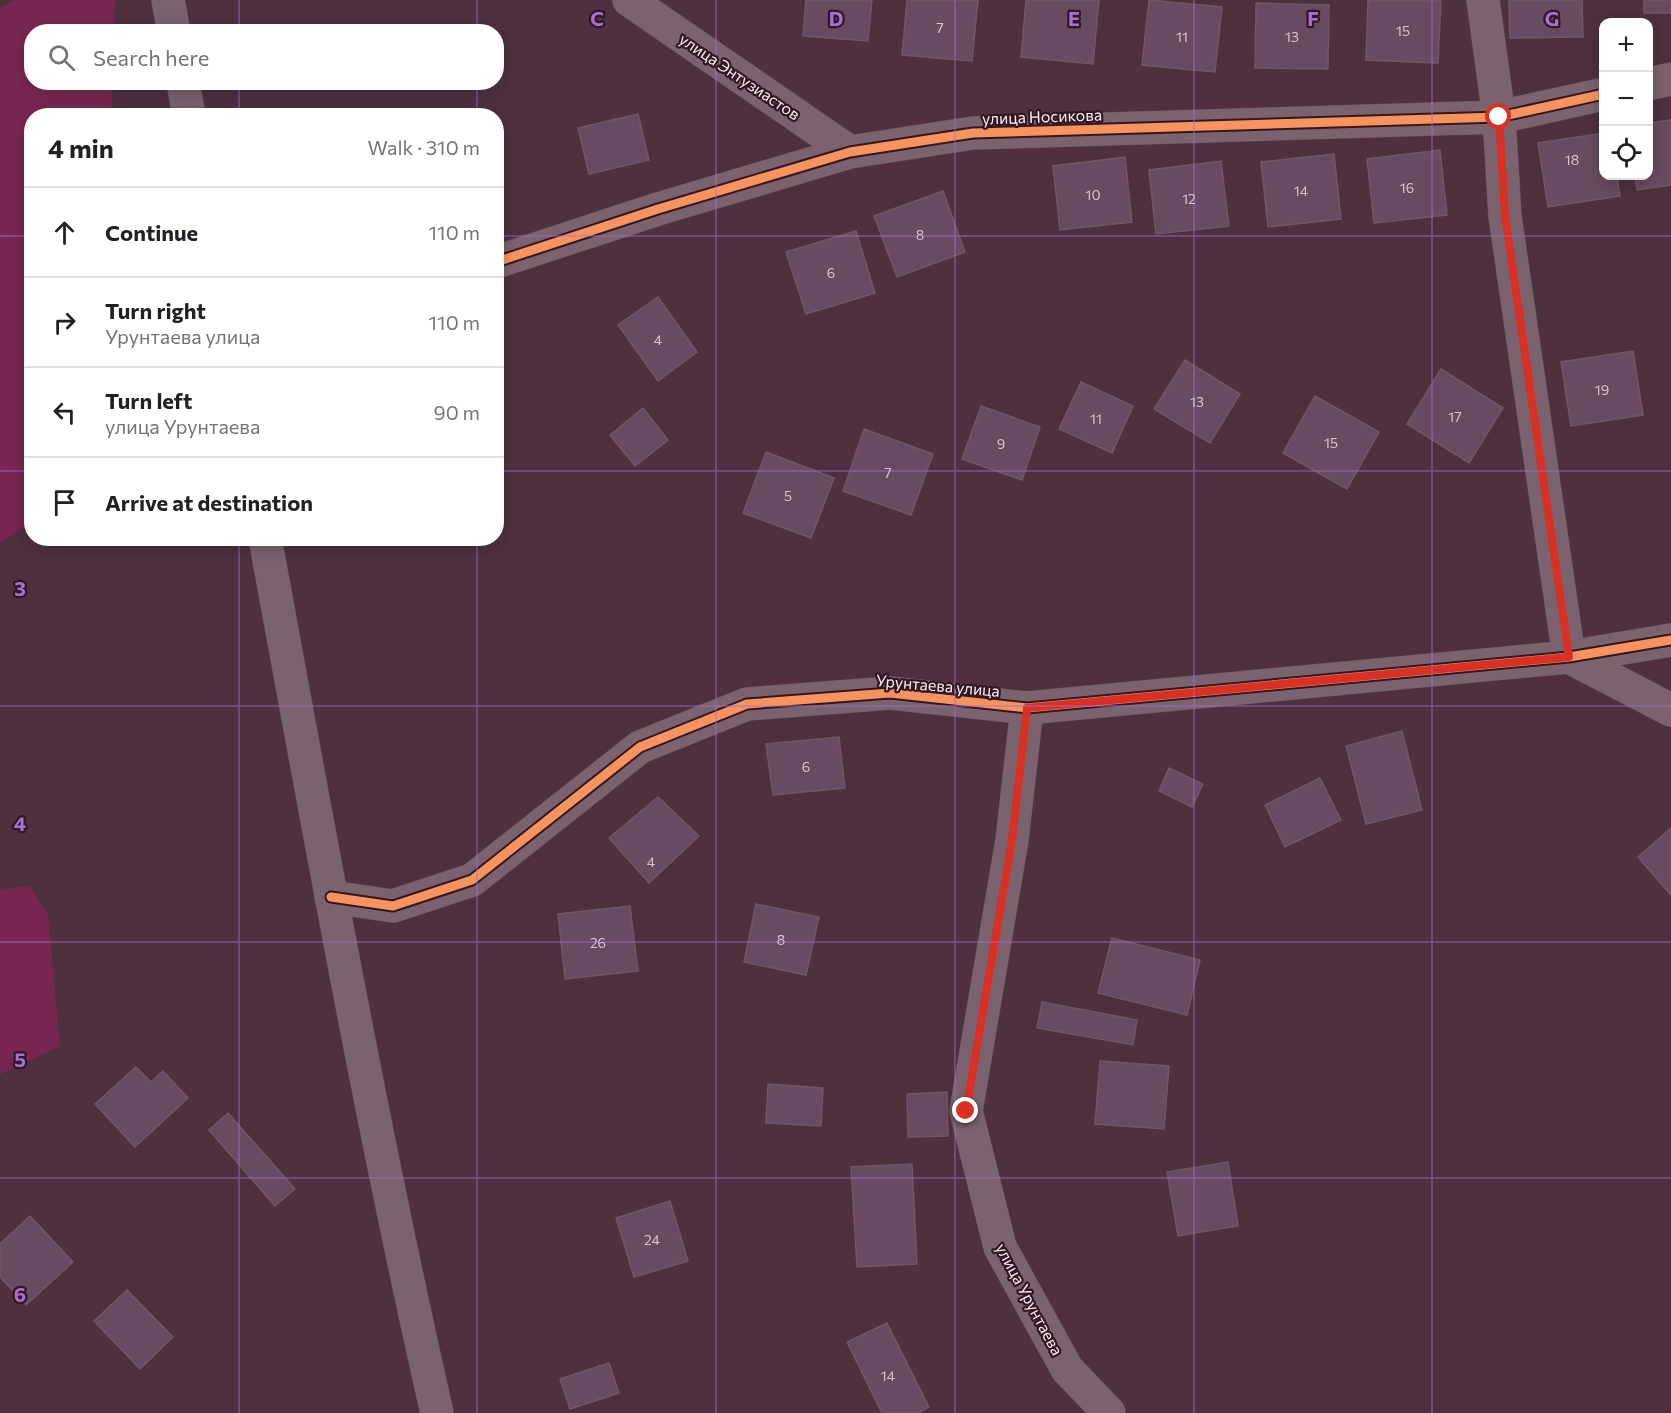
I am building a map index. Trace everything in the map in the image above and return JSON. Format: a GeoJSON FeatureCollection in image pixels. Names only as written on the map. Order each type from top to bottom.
{"type":"FeatureCollection","features":[{"type":"Feature","properties":{"kind":"street"},"geometry":{"type":"LineString","coordinates":[[168,0],[172,24]]}},
{"type":"Feature","properties":{"kind":"street","name":"улица Энтузиастов"},"geometry":{"type":"LineString","coordinates":[[629,0],[850,152]]}},
{"type":"Feature","properties":{"kind":"street"},"geometry":{"type":"LineString","coordinates":[[1483,0],[1499,117],[1505,216],[1569,657],[1671,710]]}},
{"type":"Feature","properties":{"kind":"street"},"geometry":{"type":"LineString","coordinates":[[1653,83],[1671,79]]}},
{"type":"Feature","properties":{"kind":"street"},"geometry":{"type":"LineString","coordinates":[[184,90],[188,108]]}},
{"type":"Feature","properties":{"kind":"street","name":"улица Носикова"},"geometry":{"type":"LineString","coordinates":[[504,259],[658,208],[850,152],[973,133],[1499,117],[1599,95]]}},
{"type":"Feature","properties":{"kind":"street"},"geometry":{"type":"LineString","coordinates":[[266,546],[331,897],[437,1413]]}},
{"type":"Feature","properties":{"kind":"street","name":"Урунтаева улица"},"geometry":{"type":"LineString","coordinates":[[331,897],[393,906],[472,880],[640,747],[747,704],[890,693],[1027,708],[1569,657],[1671,640]]}},
{"type":"Feature","properties":{"kind":"street","name":"улица Урунтаева"},"geometry":{"type":"LineString","coordinates":[[1027,708],[1012,840],[966,1111],[1000,1247],[1067,1369],[1109,1413]]}},
{"type":"Feature","properties":{"kind":"shaded area"},"geometry":{"type":"Polygon","coordinates":[[[14,0],[115,0],[114,24],[24,24],[24,90],[113,90],[111,108],[24,108],[24,526],[0,543],[0,8],[14,0]]]}},
{"type":"Feature","properties":{"kind":"shaded area"},"geometry":{"type":"Polygon","coordinates":[[[29,886],[48,915],[60,1046],[0,1074],[0,889],[29,886]]]}},
{"type":"Feature","properties":{"kind":"building"},"geometry":{"type":"Polygon","coordinates":[[[806,0],[872,0],[868,41],[803,36],[806,0]]]}},
{"type":"Feature","properties":{"kind":"building"},"geometry":{"type":"Polygon","coordinates":[[[907,0],[978,0],[972,61],[902,55],[907,0]]]}},
{"type":"Feature","properties":{"kind":"building"},"geometry":{"type":"Polygon","coordinates":[[[1026,0],[1099,0],[1093,64],[1021,57],[1026,0]]]}},
{"type":"Feature","properties":{"kind":"building"},"geometry":{"type":"Polygon","coordinates":[[[1149,0],[1222,7],[1215,72],[1142,65],[1149,0]]]}},
{"type":"Feature","properties":{"kind":"building"},"geometry":{"type":"Polygon","coordinates":[[[1368,0],[1441,0],[1438,63],[1366,60],[1368,0]]]}},
{"type":"Feature","properties":{"kind":"building"},"geometry":{"type":"Polygon","coordinates":[[[1509,0],[1582,0],[1583,37],[1510,38],[1509,0]]]}},
{"type":"Feature","properties":{"kind":"building"},"geometry":{"type":"Polygon","coordinates":[[[1644,0],[1671,0],[1671,13],[1644,13],[1644,0]]]}},
{"type":"Feature","properties":{"kind":"building"},"geometry":{"type":"Polygon","coordinates":[[[1256,3],[1329,5],[1328,69],[1255,68],[1256,3]]]}},
{"type":"Feature","properties":{"kind":"building"},"geometry":{"type":"Polygon","coordinates":[[[638,114],[649,160],[589,174],[578,128],[638,114]]]}},
{"type":"Feature","properties":{"kind":"building"},"geometry":{"type":"Polygon","coordinates":[[[1671,120],[1671,185],[1637,190],[1636,180],[1653,180],[1653,122],[1671,120]]]}},
{"type":"Feature","properties":{"kind":"building"},"geometry":{"type":"Polygon","coordinates":[[[1599,134],[1599,180],[1618,180],[1620,196],[1548,207],[1538,143],[1599,134]]]}},
{"type":"Feature","properties":{"kind":"building"},"geometry":{"type":"Polygon","coordinates":[[[1440,150],[1447,215],[1374,223],[1367,159],[1440,150]]]}},
{"type":"Feature","properties":{"kind":"building"},"geometry":{"type":"Polygon","coordinates":[[[1334,154],[1341,219],[1268,227],[1261,162],[1334,154]]]}},
{"type":"Feature","properties":{"kind":"building"},"geometry":{"type":"Polygon","coordinates":[[[1125,157],[1132,222],[1060,230],[1053,166],[1125,157]]]}},
{"type":"Feature","properties":{"kind":"building"},"geometry":{"type":"Polygon","coordinates":[[[1221,161],[1229,226],[1156,234],[1149,170],[1221,161]]]}},
{"type":"Feature","properties":{"kind":"building"},"geometry":{"type":"Polygon","coordinates":[[[943,191],[965,252],[897,277],[874,216],[943,191]]]}},
{"type":"Feature","properties":{"kind":"building"},"geometry":{"type":"Polygon","coordinates":[[[856,231],[875,293],[806,314],[786,252],[856,231]]]}},
{"type":"Feature","properties":{"kind":"building"},"geometry":{"type":"Polygon","coordinates":[[[658,297],[697,352],[658,381],[618,325],[658,297]]]}},
{"type":"Feature","properties":{"kind":"building"},"geometry":{"type":"Polygon","coordinates":[[[1633,351],[1643,415],[1571,426],[1561,362],[1633,351]]]}},
{"type":"Feature","properties":{"kind":"building"},"geometry":{"type":"Polygon","coordinates":[[[1185,360],[1240,394],[1210,443],[1154,409],[1185,360]]]}},
{"type":"Feature","properties":{"kind":"building"},"geometry":{"type":"Polygon","coordinates":[[[1441,369],[1503,408],[1469,463],[1407,424],[1441,369]]]}},
{"type":"Feature","properties":{"kind":"building"},"geometry":{"type":"Polygon","coordinates":[[[1081,382],[1133,406],[1112,453],[1059,429],[1081,382]]]}},
{"type":"Feature","properties":{"kind":"building"},"geometry":{"type":"Polygon","coordinates":[[[1315,396],[1379,432],[1347,489],[1283,453],[1315,396]]]}},
{"type":"Feature","properties":{"kind":"building"},"geometry":{"type":"Polygon","coordinates":[[[981,406],[1040,427],[1022,480],[962,459],[981,406]]]}},
{"type":"Feature","properties":{"kind":"building"},"geometry":{"type":"Polygon","coordinates":[[[643,408],[668,440],[635,466],[610,435],[643,408]]]}},
{"type":"Feature","properties":{"kind":"building"},"geometry":{"type":"Polygon","coordinates":[[[864,429],[933,454],[911,515],[843,491],[864,429]]]}},
{"type":"Feature","properties":{"kind":"building"},"geometry":{"type":"Polygon","coordinates":[[[766,452],[834,478],[811,538],[743,513],[766,452]]]}},
{"type":"Feature","properties":{"kind":"building"},"geometry":{"type":"Polygon","coordinates":[[[1402,731],[1422,810],[1366,824],[1346,746],[1402,731]]]}},
{"type":"Feature","properties":{"kind":"building"},"geometry":{"type":"Polygon","coordinates":[[[839,737],[845,788],[773,795],[766,744],[839,737]]]}},
{"type":"Feature","properties":{"kind":"building"},"geometry":{"type":"Polygon","coordinates":[[[1169,768],[1203,784],[1192,807],[1159,791],[1169,768]]]}},
{"type":"Feature","properties":{"kind":"building"},"geometry":{"type":"Polygon","coordinates":[[[1320,778],[1341,820],[1285,847],[1265,805],[1320,778]]]}},
{"type":"Feature","properties":{"kind":"building"},"geometry":{"type":"Polygon","coordinates":[[[658,797],[699,836],[649,883],[609,838],[658,797]]]}},
{"type":"Feature","properties":{"kind":"building"},"geometry":{"type":"Polygon","coordinates":[[[1671,828],[1671,895],[1638,857],[1671,828]]]}},
{"type":"Feature","properties":{"kind":"building"},"geometry":{"type":"Polygon","coordinates":[[[756,904],[819,917],[806,975],[744,962],[756,904]]]}},
{"type":"Feature","properties":{"kind":"building"},"geometry":{"type":"Polygon","coordinates":[[[630,906],[638,971],[565,979],[558,914],[630,906]]]}},
{"type":"Feature","properties":{"kind":"building"},"geometry":{"type":"Polygon","coordinates":[[[1112,938],[1200,960],[1187,1015],[1098,993],[1112,938]]]}},
{"type":"Feature","properties":{"kind":"building"},"geometry":{"type":"Polygon","coordinates":[[[1042,1002],[1137,1020],[1133,1045],[1037,1028],[1042,1002]]]}},
{"type":"Feature","properties":{"kind":"building"},"geometry":{"type":"Polygon","coordinates":[[[1100,1061],[1169,1066],[1164,1129],[1095,1124],[1100,1061]]]}},
{"type":"Feature","properties":{"kind":"building"},"geometry":{"type":"Polygon","coordinates":[[[136,1067],[151,1082],[163,1071],[188,1098],[135,1147],[95,1104],[136,1067]]]}},
{"type":"Feature","properties":{"kind":"building"},"geometry":{"type":"Polygon","coordinates":[[[768,1084],[823,1088],[821,1126],[766,1123],[768,1084]]]}},
{"type":"Feature","properties":{"kind":"building"},"geometry":{"type":"Polygon","coordinates":[[[947,1092],[948,1136],[908,1137],[907,1094],[947,1092]]]}},
{"type":"Feature","properties":{"kind":"building"},"geometry":{"type":"Polygon","coordinates":[[[228,1113],[295,1189],[275,1206],[209,1130],[228,1113]]]}},
{"type":"Feature","properties":{"kind":"building"},"geometry":{"type":"Polygon","coordinates":[[[1228,1162],[1238,1226],[1178,1236],[1167,1172],[1228,1162]]]}},
{"type":"Feature","properties":{"kind":"building"},"geometry":{"type":"Polygon","coordinates":[[[912,1164],[917,1264],[857,1267],[851,1167],[912,1164]]]}},
{"type":"Feature","properties":{"kind":"building"},"geometry":{"type":"Polygon","coordinates":[[[670,1201],[688,1261],[634,1277],[616,1218],[670,1201]]]}},
{"type":"Feature","properties":{"kind":"building"},"geometry":{"type":"Polygon","coordinates":[[[30,1216],[73,1262],[26,1305],[0,1277],[0,1244],[30,1216]]]}},
{"type":"Feature","properties":{"kind":"building"},"geometry":{"type":"Polygon","coordinates":[[[127,1290],[173,1337],[140,1369],[94,1321],[127,1290]]]}},
{"type":"Feature","properties":{"kind":"building"},"geometry":{"type":"Polygon","coordinates":[[[887,1323],[929,1407],[918,1413],[882,1413],[847,1342],[887,1323]]]}},
{"type":"Feature","properties":{"kind":"building"},"geometry":{"type":"Polygon","coordinates":[[[609,1363],[619,1393],[570,1409],[560,1379],[609,1363]]]}},
{"type":"Feature","properties":{"kind":"cycle path"},"geometry":{"type":"LineString","coordinates":[[504,259],[658,209],[850,152],[973,133],[1499,117],[1599,95]]}},
{"type":"Feature","properties":{"kind":"cycle path"},"geometry":{"type":"LineString","coordinates":[[331,897],[393,906],[472,880],[640,747],[747,704],[890,693],[1027,708],[1569,657],[1671,640]]}},
{"type":"Feature","properties":{"kind":"route"},"geometry":{"type":"LineString","coordinates":[[966,1111],[1012,840],[1027,708],[1569,657],[1505,216],[1499,117]]}}]}
